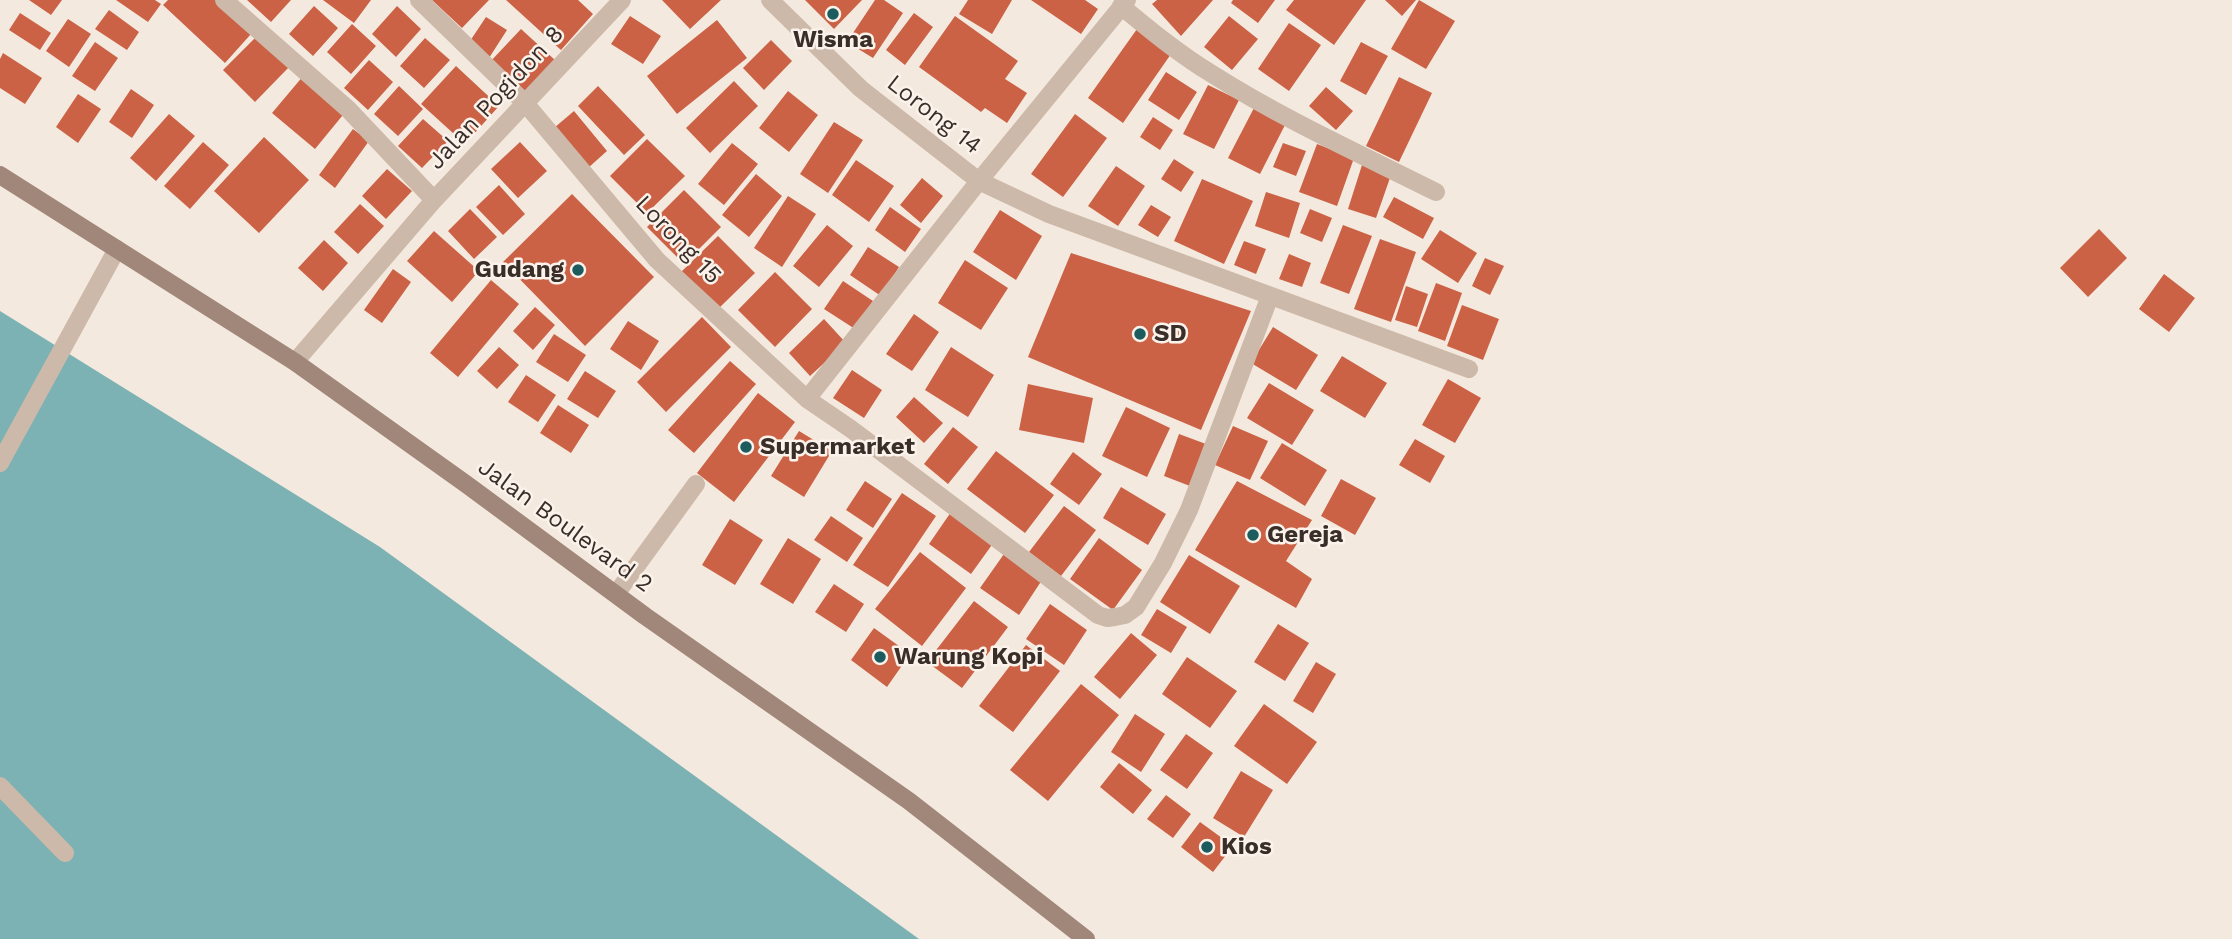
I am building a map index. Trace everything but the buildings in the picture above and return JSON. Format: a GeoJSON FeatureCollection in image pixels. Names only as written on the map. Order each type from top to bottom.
{"type":"FeatureCollection","features":[{"type":"Feature","properties":{"kind":"main road","name":"Jalan Boulevard 2"},"geometry":{"type":"LineString","coordinates":[[0,175],[295,362],[909,801],[1086,939]]}},
{"type":"Feature","properties":{"kind":"street"},"geometry":{"type":"LineString","coordinates":[[224,0],[348,110],[434,200]]}},
{"type":"Feature","properties":{"kind":"street","name":"Lorong 15"},"geometry":{"type":"LineString","coordinates":[[419,0],[525,103],[657,260],[807,399],[851,429],[1098,615],[1107,618],[1125,615],[1136,607],[1163,563],[1189,510],[1270,296]]}},
{"type":"Feature","properties":{"kind":"street","name":"Jalan Pogidon 8"},"geometry":{"type":"LineString","coordinates":[[295,362],[434,200],[622,0]]}},
{"type":"Feature","properties":{"kind":"street","name":"Lorong 14"},"geometry":{"type":"LineString","coordinates":[[770,0],[861,89],[979,181],[1049,214],[1468,369]]}},
{"type":"Feature","properties":{"kind":"street"},"geometry":{"type":"LineString","coordinates":[[807,399],[1124,3],[1162,39],[1211,74],[1307,128],[1436,192]]}},
{"type":"Feature","properties":{"kind":"street"},"geometry":{"type":"LineString","coordinates":[[0,463],[117,249]]}},
{"type":"Feature","properties":{"kind":"street"},"geometry":{"type":"LineString","coordinates":[[616,594],[696,484]]}},
{"type":"Feature","properties":{"kind":"street"},"geometry":{"type":"LineString","coordinates":[[0,786],[65,853]]}},
{"type":"Feature","properties":{"kind":"water"},"geometry":{"type":"Polygon","coordinates":[[[0,311],[380,547],[919,939],[0,939],[0,311]]]}},
{"type":"Feature","properties":{"kind":"place","name":"Wisma"},"geometry":{"type":"Point","coordinates":[833,14]}},
{"type":"Feature","properties":{"kind":"place","name":"Gudang"},"geometry":{"type":"Point","coordinates":[578,270]}},
{"type":"Feature","properties":{"kind":"place","name":"SD"},"geometry":{"type":"Point","coordinates":[1140,334]}},
{"type":"Feature","properties":{"kind":"place","name":"Supermarket"},"geometry":{"type":"Point","coordinates":[746,447]}},
{"type":"Feature","properties":{"kind":"place","name":"Gereja"},"geometry":{"type":"Point","coordinates":[1253,535]}},
{"type":"Feature","properties":{"kind":"place","name":"Warung Kopi"},"geometry":{"type":"Point","coordinates":[880,657]}},
{"type":"Feature","properties":{"kind":"place","name":"Kios"},"geometry":{"type":"Point","coordinates":[1207,847]}}]}
